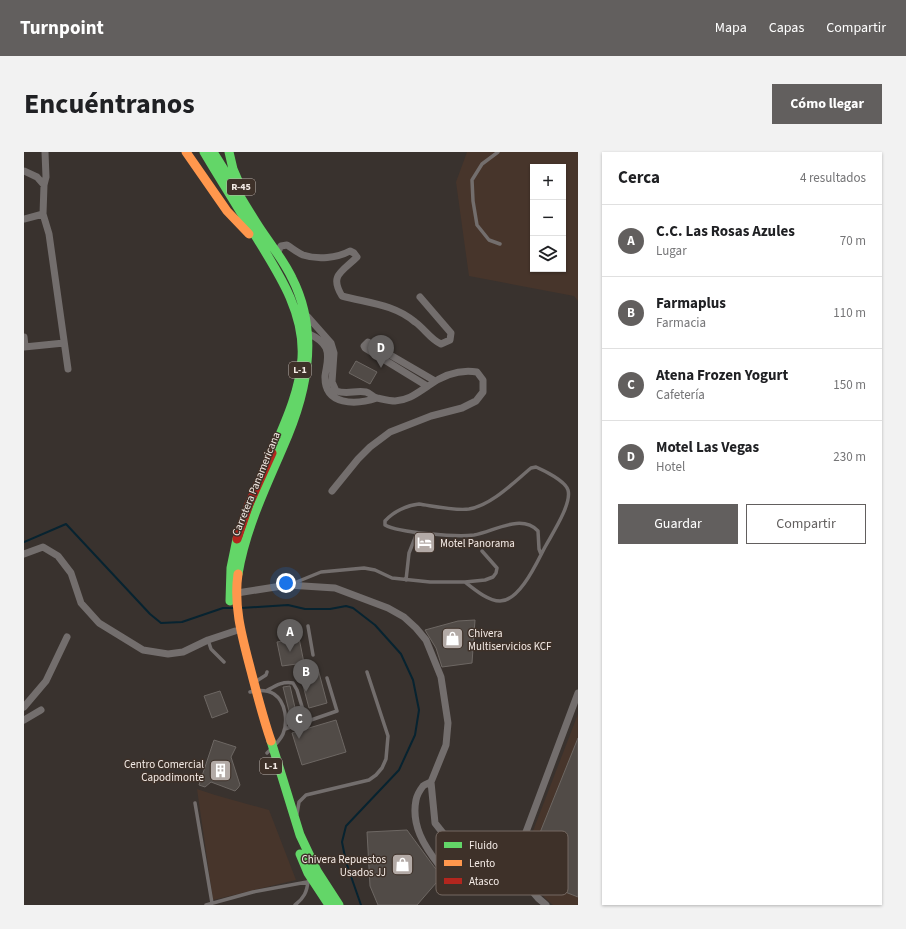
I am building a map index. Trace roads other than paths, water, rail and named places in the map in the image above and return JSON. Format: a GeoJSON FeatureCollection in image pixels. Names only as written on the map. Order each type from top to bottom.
{"type":"FeatureCollection","features":[{"type":"Feature","properties":{"kind":"main road"},"geometry":{"type":"LineString","coordinates":[[186,152],[227,211],[264,250]]}},
{"type":"Feature","properties":{"kind":"main road","name":"Carretera Panamericana"},"geometry":{"type":"LineString","coordinates":[[204,152],[281,277],[298,317],[302,339],[302,357],[296,391],[283,426],[245,515],[239,534],[230,581],[234,598],[235,632],[253,688]]}},
{"type":"Feature","properties":{"kind":"main road","name":"Carretera Panamericana"},"geometry":{"type":"LineString","coordinates":[[213,152],[256,222],[277,252],[296,286],[305,314],[309,334],[309,364],[303,392],[293,424],[248,531],[234,598]]}},
{"type":"Feature","properties":{"kind":"main road","name":"R-45"},"geometry":{"type":"LineString","coordinates":[[230,152],[233,169],[256,222]]}},
{"type":"Feature","properties":{"kind":"main road","name":"Carretera Panamericana"},"geometry":{"type":"LineString","coordinates":[[235,618],[253,688],[255,715],[270,750],[306,851],[318,874],[339,905]]}},
{"type":"Feature","properties":{"kind":"main road","name":"Carretera Panamericana"},"geometry":{"type":"LineString","coordinates":[[270,750],[294,839],[308,878],[329,905]]}},
{"type":"Feature","properties":{"kind":"street"},"geometry":{"type":"LineString","coordinates":[[45,152],[46,176],[44,185],[44,214],[49,234],[68,369]]}},
{"type":"Feature","properties":{"kind":"street"},"geometry":{"type":"LineString","coordinates":[[24,171],[37,177],[44,185]]}},
{"type":"Feature","properties":{"kind":"street"},"geometry":{"type":"LineString","coordinates":[[24,219],[44,214]]}},
{"type":"Feature","properties":{"kind":"street"},"geometry":{"type":"LineString","coordinates":[[277,252],[281,246],[287,245],[303,255],[313,257],[334,257],[350,251],[354,253],[356,257],[338,275],[336,282],[342,296],[381,304],[398,310],[415,322],[434,341],[441,344],[450,340],[451,333],[420,297]]}},
{"type":"Feature","properties":{"kind":"street"},"geometry":{"type":"LineString","coordinates":[[305,314],[331,343],[334,354],[332,382],[336,391],[348,394],[367,392],[377,398],[394,401],[406,399],[416,395],[434,381],[455,372],[466,370],[477,372],[483,380],[483,392],[476,401],[462,408],[431,416],[390,432],[370,446],[332,491]]}},
{"type":"Feature","properties":{"kind":"street"},"geometry":{"type":"LineString","coordinates":[[309,334],[318,339],[326,347],[328,356],[325,378],[329,392],[332,396],[349,403],[365,402],[377,398]]}},
{"type":"Feature","properties":{"kind":"street"},"geometry":{"type":"LineString","coordinates":[[24,337],[25,346],[64,343]]}},
{"type":"Feature","properties":{"kind":"street"},"geometry":{"type":"LineString","coordinates":[[427,386],[364,346],[368,342],[434,381]]}},
{"type":"Feature","properties":{"kind":"street"},"geometry":{"type":"LineString","coordinates":[[24,554],[43,547],[58,556],[71,573],[81,603],[99,623],[143,650],[168,654],[183,652],[208,640],[235,632]]}},
{"type":"Feature","properties":{"kind":"street"},"geometry":{"type":"LineString","coordinates":[[234,598],[288,586],[334,588],[388,608],[404,617],[416,628],[426,640],[441,677],[448,723],[446,745],[432,782],[435,823],[441,831]]}},
{"type":"Feature","properties":{"kind":"street"},"geometry":{"type":"LineString","coordinates":[[24,707],[46,681],[67,637]]}},
{"type":"Feature","properties":{"kind":"street"},"geometry":{"type":"LineString","coordinates":[[526,831],[578,693]]}},
{"type":"Feature","properties":{"kind":"street"},"geometry":{"type":"LineString","coordinates":[[24,720],[41,710]]}},
{"type":"Feature","properties":{"kind":"street"},"geometry":{"type":"LineString","coordinates":[[432,782],[423,786],[417,796],[414,809],[416,825],[421,838],[436,860]]}},
{"type":"Feature","properties":{"kind":"street"},"geometry":{"type":"LineString","coordinates":[[535,895],[546,905]]}},
{"type":"Feature","properties":{"kind":"lane"},"geometry":{"type":"LineString","coordinates":[[498,152],[482,164],[472,180],[473,201],[477,225],[489,240],[500,244]]}},
{"type":"Feature","properties":{"kind":"lane"},"geometry":{"type":"LineString","coordinates":[[465,582],[490,598],[499,601],[506,600],[517,592],[525,582],[561,520],[568,498],[568,490],[564,483],[536,467],[531,468],[498,495],[469,509],[419,504],[411,505],[396,512],[385,521],[385,525],[390,528],[462,536],[475,534],[501,526],[518,523],[528,524],[533,526],[538,531],[539,549],[541,554]]}},
{"type":"Feature","properties":{"kind":"lane"},"geometry":{"type":"LineString","coordinates":[[406,580],[409,553],[417,532]]}},
{"type":"Feature","properties":{"kind":"lane"},"geometry":{"type":"LineString","coordinates":[[288,586],[321,572],[364,568],[375,570],[392,578],[406,580],[430,582],[465,582],[485,580],[493,577],[497,568],[482,551]]}},
{"type":"Feature","properties":{"kind":"lane"},"geometry":{"type":"LineString","coordinates":[[308,626],[313,655]]}},
{"type":"Feature","properties":{"kind":"lane"},"geometry":{"type":"LineString","coordinates":[[208,640],[211,649],[224,662]]}},
{"type":"Feature","properties":{"kind":"lane"},"geometry":{"type":"LineString","coordinates":[[253,688],[266,675],[267,672]]}},
{"type":"Feature","properties":{"kind":"lane"},"geometry":{"type":"LineString","coordinates":[[296,823],[300,802],[306,795],[369,780],[382,768],[386,759],[388,736],[367,672]]}},
{"type":"Feature","properties":{"kind":"lane"},"geometry":{"type":"LineString","coordinates":[[285,729],[337,711],[327,678]]}},
{"type":"Feature","properties":{"kind":"lane"},"geometry":{"type":"LineString","coordinates":[[266,691],[281,683],[293,683],[297,690],[303,710],[301,713],[286,721]]}},
{"type":"Feature","properties":{"kind":"lane"},"geometry":{"type":"LineString","coordinates":[[253,688],[275,695],[281,702],[286,721],[285,729],[283,735],[270,750]]}},
{"type":"Feature","properties":{"kind":"lane"},"geometry":{"type":"LineString","coordinates":[[195,803],[212,903]]}},
{"type":"Feature","properties":{"kind":"lane"},"geometry":{"type":"LineString","coordinates":[[206,905],[308,878],[306,894],[295,905]]}},
{"type":"Feature","properties":{"kind":"waterway"},"geometry":{"type":"LineString","coordinates":[[24,542],[66,524],[150,614],[161,623],[182,622],[223,608],[234,608]]}},
{"type":"Feature","properties":{"kind":"waterway"},"geometry":{"type":"LineString","coordinates":[[241,608],[288,605],[305,609],[330,609],[346,606],[353,608],[375,625],[401,654],[413,680],[419,710],[415,735],[399,770],[346,826],[342,842],[346,862],[361,905]]}},
{"type":"Feature","properties":{"kind":"place","name":"Motel Las Vegas"},"geometry":{"type":"Point","coordinates":[381,368]}},
{"type":"Feature","properties":{"kind":"place","name":"Motel Panorama"},"geometry":{"type":"Point","coordinates":[425,543]}},
{"type":"Feature","properties":{"kind":"place","name":"Chivera Multiservicios KCF"},"geometry":{"type":"Point","coordinates":[452,639]}},
{"type":"Feature","properties":{"kind":"place","name":"C.C. Las Rosas Azules"},"geometry":{"type":"Point","coordinates":[290,652]}},
{"type":"Feature","properties":{"kind":"place","name":"Farmaplus"},"geometry":{"type":"Point","coordinates":[306,692]}},
{"type":"Feature","properties":{"kind":"place","name":"Atena Frozen Yogurt"},"geometry":{"type":"Point","coordinates":[299,739]}},
{"type":"Feature","properties":{"kind":"place","name":"Centro Comercial Capodimonte"},"geometry":{"type":"Point","coordinates":[220,770]}},
{"type":"Feature","properties":{"kind":"place","name":"Chivera Repuestos Usados JJ"},"geometry":{"type":"Point","coordinates":[402,865]}}]}
